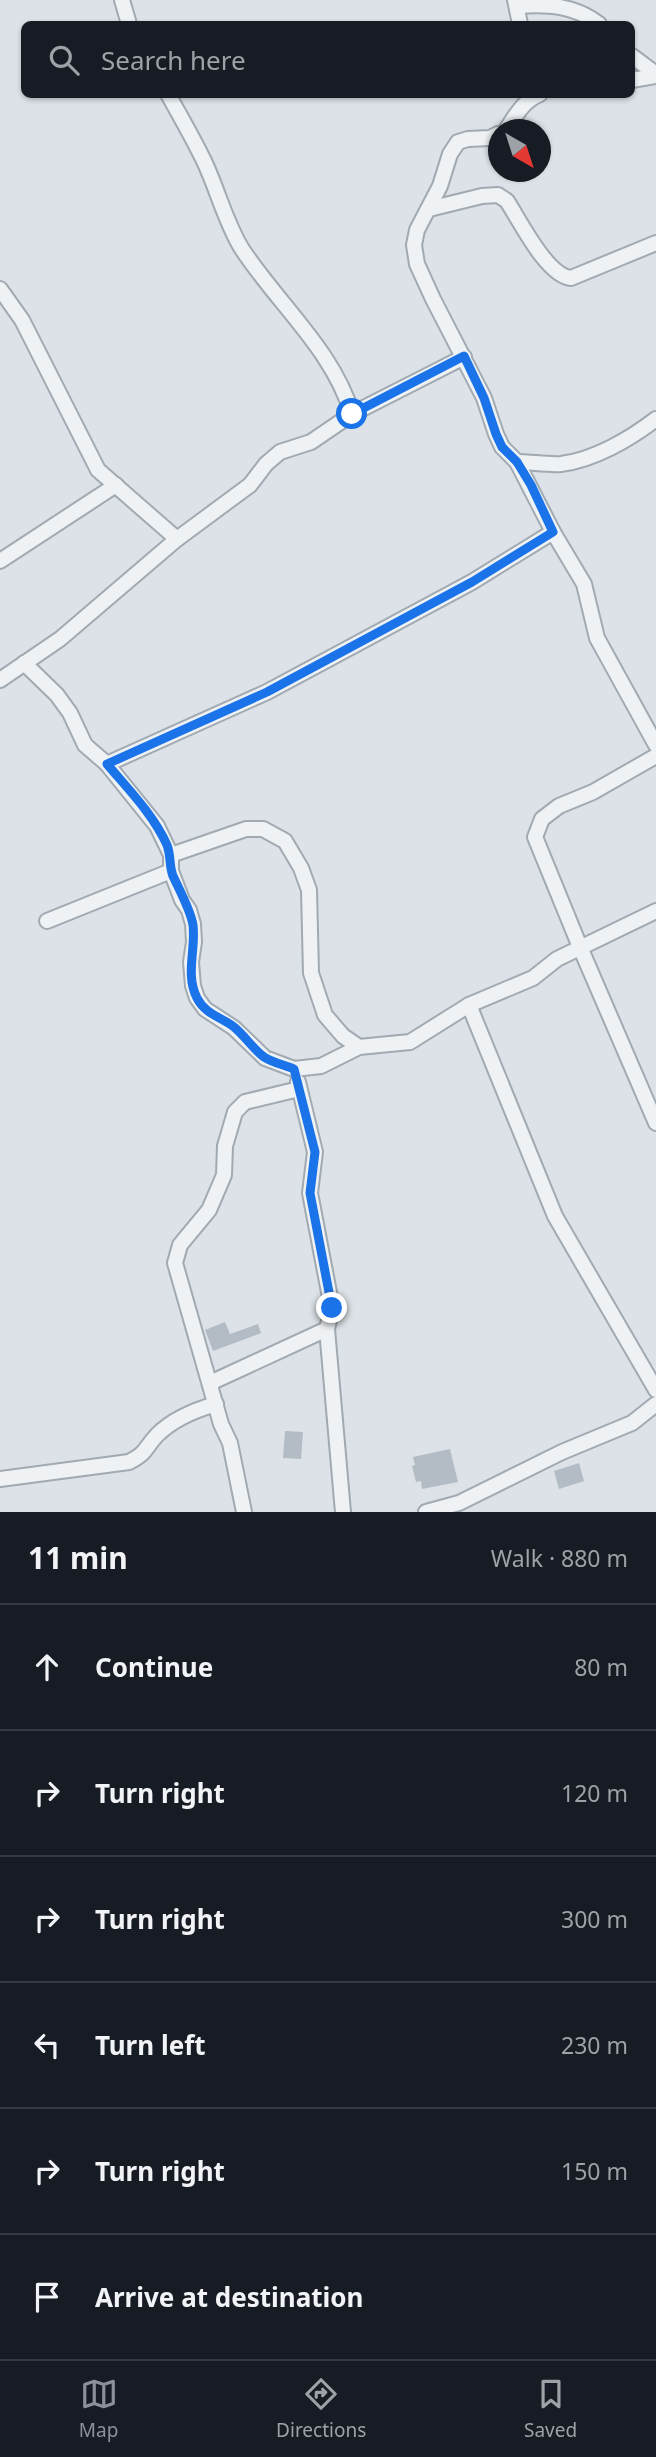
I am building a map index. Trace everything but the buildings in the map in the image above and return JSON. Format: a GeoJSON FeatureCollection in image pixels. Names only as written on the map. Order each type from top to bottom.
{"type":"FeatureCollection","features":[{"type":"Feature","properties":{"kind":"street"},"geometry":{"type":"LineString","coordinates":[[122,0],[128,21]]}},
{"type":"Feature","properties":{"kind":"street"},"geometry":{"type":"LineString","coordinates":[[519,21],[516,3],[545,4],[571,9],[595,21]]}},
{"type":"Feature","properties":{"kind":"street"},"geometry":{"type":"LineString","coordinates":[[635,58],[656,75]]}},
{"type":"Feature","properties":{"kind":"street"},"geometry":{"type":"LineString","coordinates":[[635,79],[656,75]]}},
{"type":"Feature","properties":{"kind":"street"},"geometry":{"type":"LineString","coordinates":[[170,98],[203,160],[241,248],[334,373],[346,394],[352,414]]}},
{"type":"Feature","properties":{"kind":"street"},"geometry":{"type":"LineString","coordinates":[[513,119],[531,98]]}},
{"type":"Feature","properties":{"kind":"street"},"geometry":{"type":"LineString","coordinates":[[488,138],[458,142],[450,154],[440,186],[417,230],[414,244],[417,264],[484,398],[499,440],[517,462],[553,532],[584,583],[597,638],[656,745]]}},
{"type":"Feature","properties":{"kind":"street"},"geometry":{"type":"LineString","coordinates":[[429,209],[482,196],[498,195],[507,201],[550,267],[563,277],[571,278],[656,243]]}},
{"type":"Feature","properties":{"kind":"street"},"geometry":{"type":"LineString","coordinates":[[0,289],[22,320],[98,470],[177,538]]}},
{"type":"Feature","properties":{"kind":"street"},"geometry":{"type":"LineString","coordinates":[[0,680],[60,639],[177,538],[250,485],[266,464],[280,453],[311,442],[352,414],[464,356]]}},
{"type":"Feature","properties":{"kind":"street"},"geometry":{"type":"LineString","coordinates":[[517,462],[559,464],[585,459],[638,433],[656,419]]}},
{"type":"Feature","properties":{"kind":"street"},"geometry":{"type":"LineString","coordinates":[[2,556],[116,485]]}},
{"type":"Feature","properties":{"kind":"street"},"geometry":{"type":"LineString","coordinates":[[107,764],[267,692],[472,582],[553,532]]}},
{"type":"Feature","properties":{"kind":"street"},"geometry":{"type":"LineString","coordinates":[[24,663],[57,695],[70,713],[85,744],[107,764],[151,818],[171,855],[171,871],[193,924],[191,962],[197,998],[205,1009],[234,1028],[265,1058],[294,1069],[321,1066],[359,1047],[410,1042],[469,1005],[533,978],[557,959],[656,911]]}},
{"type":"Feature","properties":{"kind":"street"},"geometry":{"type":"LineString","coordinates":[[656,756],[593,792],[559,806],[541,819],[535,837],[656,1123]]}},
{"type":"Feature","properties":{"kind":"street"},"geometry":{"type":"LineString","coordinates":[[171,855],[246,829],[263,829],[285,841],[301,868],[309,890],[311,973],[325,1015],[343,1036],[359,1047]]}},
{"type":"Feature","properties":{"kind":"street"},"geometry":{"type":"LineString","coordinates":[[47,921],[171,871]]}},
{"type":"Feature","properties":{"kind":"street"},"geometry":{"type":"LineString","coordinates":[[469,1005],[555,1216],[656,1390]]}},
{"type":"Feature","properties":{"kind":"street"},"geometry":{"type":"LineString","coordinates":[[294,1069],[315,1152],[310,1193],[332,1308],[327,1329],[343,1512]]}},
{"type":"Feature","properties":{"kind":"street"},"geometry":{"type":"LineString","coordinates":[[244,1512],[230,1443],[221,1424],[175,1263],[180,1245],[209,1210],[224,1175],[225,1146],[235,1112],[245,1102],[299,1089]]}},
{"type":"Feature","properties":{"kind":"street"},"geometry":{"type":"LineString","coordinates":[[210,1382],[327,1329]]}},
{"type":"Feature","properties":{"kind":"street"},"geometry":{"type":"LineString","coordinates":[[0,1479],[129,1462],[144,1454],[157,1435],[189,1412],[216,1404]]}},
{"type":"Feature","properties":{"kind":"street"},"geometry":{"type":"LineString","coordinates":[[426,1512],[459,1503],[562,1452],[632,1423],[656,1404]]}},
{"type":"Feature","properties":{"kind":"route"},"geometry":{"type":"LineString","coordinates":[[332,1308],[310,1193],[315,1170],[315,1152],[294,1069],[265,1058],[234,1028],[205,1009],[197,998],[191,962],[193,924],[171,871],[171,855],[157,826],[107,764],[267,692],[472,582],[553,532],[531,485],[517,462],[502,447],[484,398],[464,356],[352,414]]}}]}
